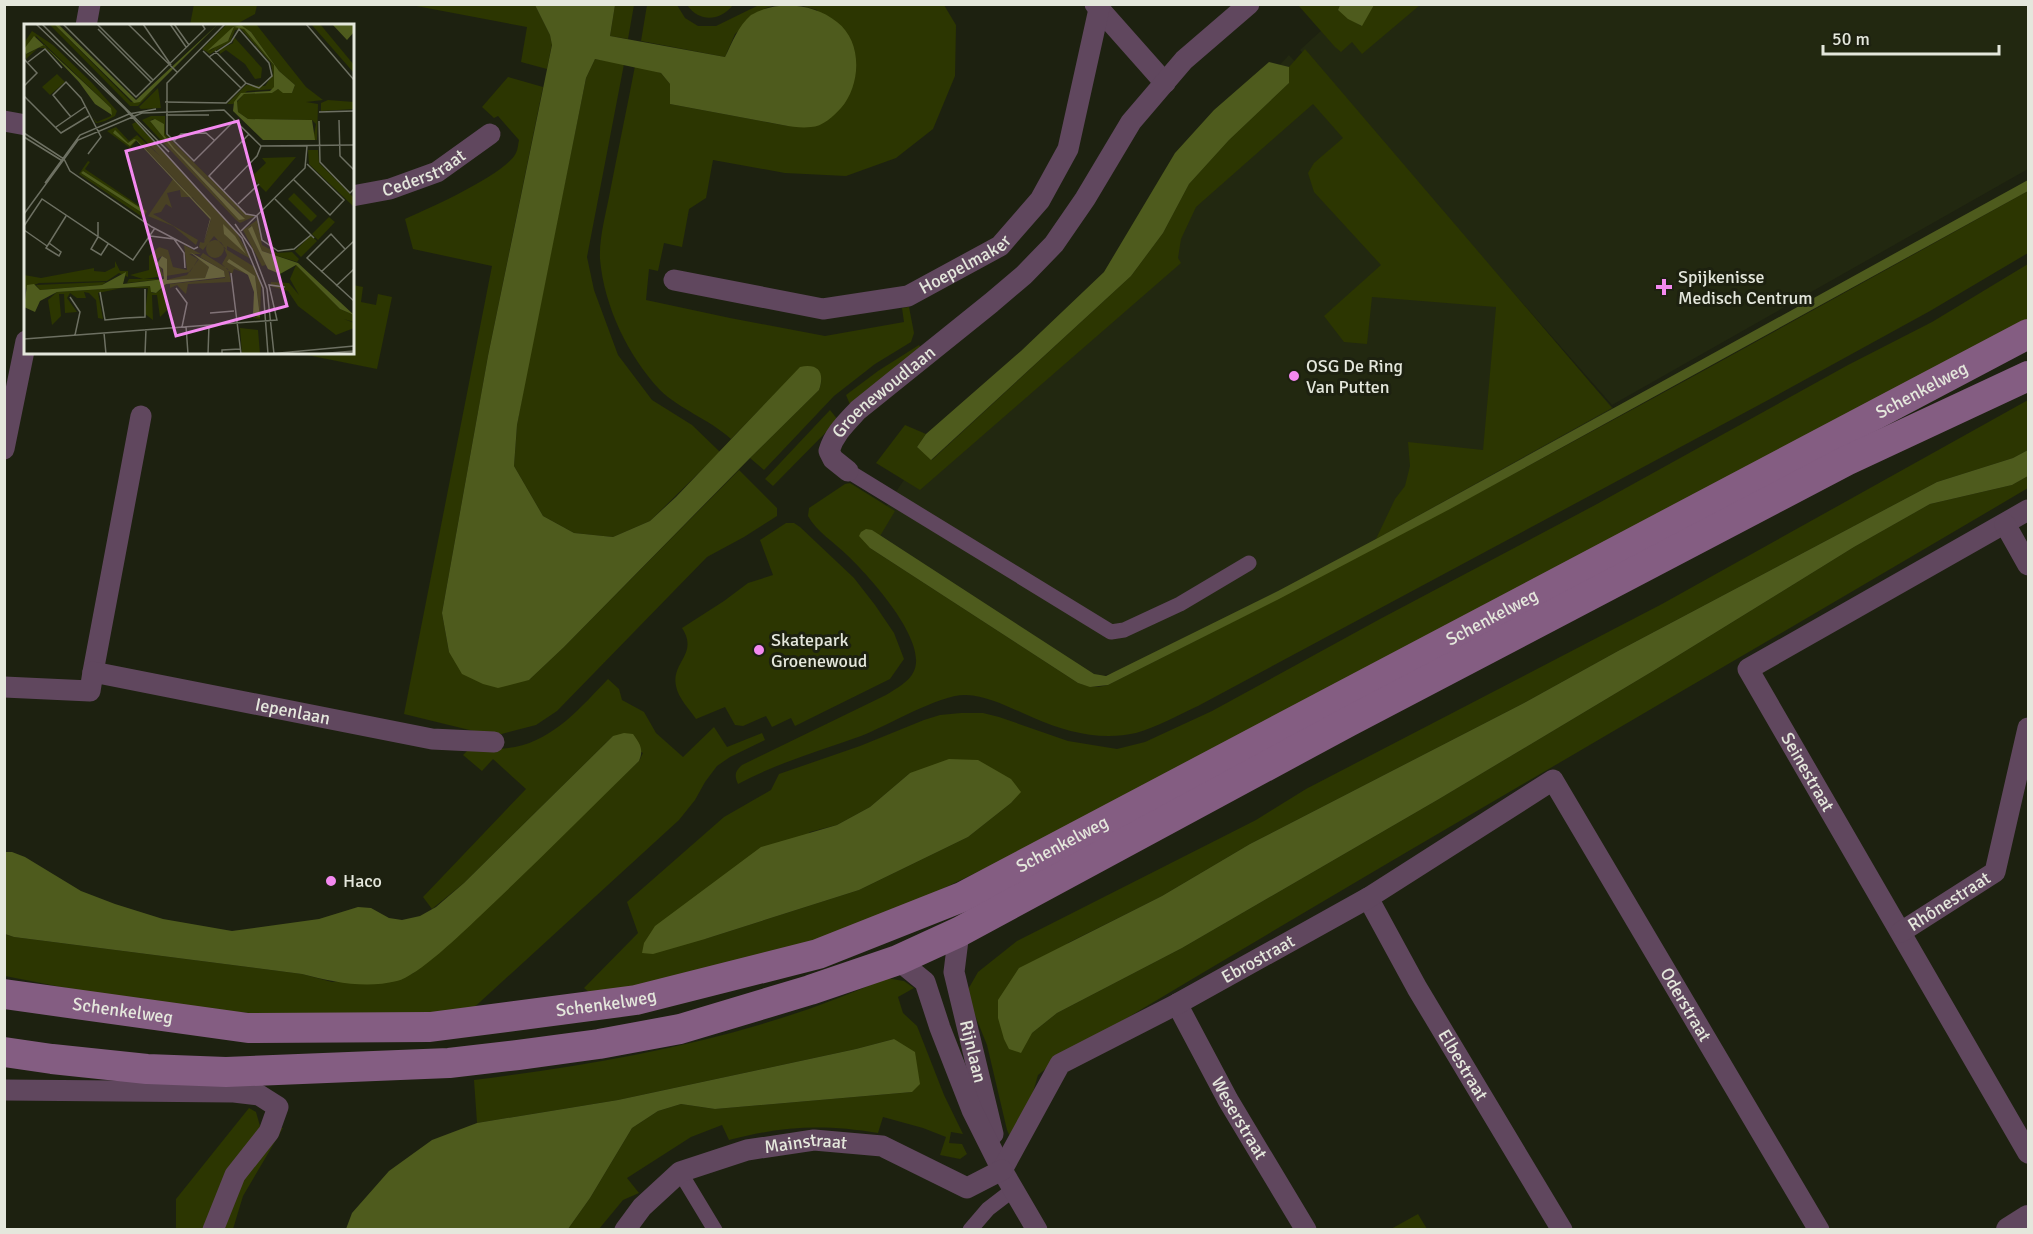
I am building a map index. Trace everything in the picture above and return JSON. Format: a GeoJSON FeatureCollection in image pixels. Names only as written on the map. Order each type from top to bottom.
{"type":"FeatureCollection","features":[{"type":"Feature","properties":{"kind":"main road","name":"Schenkelweg"},"geometry":{"type":"LineString","coordinates":[[4,994],[248,1028],[430,1028],[636,1000],[818,954],[962,897],[2028,334]]}},
{"type":"Feature","properties":{"kind":"main road","name":"Schenkelweg"},"geometry":{"type":"LineString","coordinates":[[4,1052],[147,1069],[226,1072],[449,1063],[599,1044],[680,1029],[810,990],[898,960],[959,932],[1348,722],[1846,461],[2028,376]]}},
{"type":"Feature","properties":{"kind":"street"},"geometry":{"type":"LineString","coordinates":[[86,24],[90,4]]}},
{"type":"Feature","properties":{"kind":"street","name":"Groenewoudlaan"},"geometry":{"type":"LineString","coordinates":[[1249,4],[1184,60],[1131,122],[1085,199],[1054,244],[1024,275],[858,410],[839,430],[832,440],[829,451],[840,466],[1111,632],[1124,630],[1180,604],[1249,563]]}},
{"type":"Feature","properties":{"kind":"street"},"geometry":{"type":"LineString","coordinates":[[1097,7],[1165,83]]}},
{"type":"Feature","properties":{"kind":"street","name":"Hoepelmaker"},"geometry":{"type":"LineString","coordinates":[[674,280],[823,309],[908,296],[1000,246],[1040,200],[1068,149],[1097,7]]}},
{"type":"Feature","properties":{"kind":"street"},"geometry":{"type":"LineString","coordinates":[[4,121],[24,125]]}},
{"type":"Feature","properties":{"kind":"street","name":"Cederstraat"},"geometry":{"type":"LineString","coordinates":[[354,196],[390,189],[437,172],[490,135]]}},
{"type":"Feature","properties":{"kind":"street"},"geometry":{"type":"LineString","coordinates":[[4,448],[12,369],[24,345]]}},
{"type":"Feature","properties":{"kind":"street"},"geometry":{"type":"LineString","coordinates":[[4,687],[90,691],[141,416]]}},
{"type":"Feature","properties":{"kind":"street","name":"Seinestraat"},"geometry":{"type":"LineString","coordinates":[[2028,510],[1748,669],[2028,1153]]}},
{"type":"Feature","properties":{"kind":"street"},"geometry":{"type":"LineString","coordinates":[[2005,524],[2028,566]]}},
{"type":"Feature","properties":{"kind":"street","name":"Iepenlaan"},"geometry":{"type":"LineString","coordinates":[[93,672],[432,739],[494,742]]}},
{"type":"Feature","properties":{"kind":"street","name":"Rhônestraat"},"geometry":{"type":"LineString","coordinates":[[1901,932],[1995,872],[2028,728]]}},
{"type":"Feature","properties":{"kind":"street","name":"Ebrostraat"},"geometry":{"type":"LineString","coordinates":[[1002,1170],[1060,1064],[1177,1004],[1368,898],[1553,780]]}},
{"type":"Feature","properties":{"kind":"street","name":"Oderstraat"},"geometry":{"type":"LineString","coordinates":[[1553,780],[1819,1230]]}},
{"type":"Feature","properties":{"kind":"street","name":"Elbestraat"},"geometry":{"type":"LineString","coordinates":[[1368,898],[1423,999],[1562,1230]]}},
{"type":"Feature","properties":{"kind":"street","name":"Rijnlaan"},"geometry":{"type":"LineString","coordinates":[[959,932],[954,972],[1002,1170]]}},
{"type":"Feature","properties":{"kind":"street","name":"Rijnlaan"},"geometry":{"type":"LineString","coordinates":[[898,960],[925,982],[972,1110],[1002,1170],[1037,1230]]}},
{"type":"Feature","properties":{"kind":"street","name":"Weserstraat"},"geometry":{"type":"LineString","coordinates":[[1177,1004],[1228,1100],[1306,1230]]}},
{"type":"Feature","properties":{"kind":"street"},"geometry":{"type":"LineString","coordinates":[[4,1089],[234,1092],[260,1095],[278,1107],[268,1132],[235,1175],[213,1230]]}},
{"type":"Feature","properties":{"kind":"street","name":"Mainstraat"},"geometry":{"type":"LineString","coordinates":[[625,1230],[642,1207],[680,1172],[747,1150],[814,1140],[882,1146],[967,1188],[1002,1170]]}},
{"type":"Feature","properties":{"kind":"street"},"geometry":{"type":"LineString","coordinates":[[680,1172],[715,1230]]}},
{"type":"Feature","properties":{"kind":"street"},"geometry":{"type":"LineString","coordinates":[[970,1230],[988,1209],[1014,1189]]}},
{"type":"Feature","properties":{"kind":"street"},"geometry":{"type":"LineString","coordinates":[[2009,1230],[2028,1218]]}},
{"type":"Feature","properties":{"kind":"shaded area"},"geometry":{"type":"Polygon","coordinates":[[[194,4],[257,4],[255,14],[237,24],[190,24],[194,4]]]}},
{"type":"Feature","properties":{"kind":"shaded area"},"geometry":{"type":"Polygon","coordinates":[[[1340,4],[1374,5],[1362,26],[1348,19],[1338,10],[1340,4]]]}},
{"type":"Feature","properties":{"kind":"shaded area"},"geometry":{"type":"Polygon","coordinates":[[[411,5],[535,5],[552,44],[547,69],[521,62],[527,27],[411,5]]]}},
{"type":"Feature","properties":{"kind":"shaded area"},"geometry":{"type":"Polygon","coordinates":[[[535,5],[615,5],[610,36],[725,57],[739,29],[751,15],[772,7],[806,7],[828,16],[845,30],[855,52],[856,64],[852,88],[841,108],[823,123],[815,127],[805,127],[786,126],[670,104],[670,84],[661,73],[595,59],[586,78],[517,425],[514,466],[543,516],[574,533],[613,537],[650,521],[676,497],[800,367],[816,368],[821,374],[821,384],[819,390],[529,680],[498,688],[462,674],[449,652],[442,613],[488,356],[552,45],[550,35],[535,5]]]}},
{"type":"Feature","properties":{"kind":"shaded area"},"geometry":{"type":"Polygon","coordinates":[[[615,5],[634,5],[628,39],[610,36],[615,5]]]}},
{"type":"Feature","properties":{"kind":"shaded area"},"geometry":{"type":"Polygon","coordinates":[[[647,5],[677,5],[685,18],[698,26],[716,26],[759,5],[776,5],[766,8],[735,34],[725,57],[641,41],[647,5]]]}},
{"type":"Feature","properties":{"kind":"shaded area"},"geometry":{"type":"Polygon","coordinates":[[[687,5],[733,5],[722,14],[710,18],[698,15],[687,5]]]}},
{"type":"Feature","properties":{"kind":"shaded area"},"geometry":{"type":"Polygon","coordinates":[[[799,5],[944,5],[956,25],[955,76],[933,129],[896,158],[846,176],[785,173],[713,160],[706,198],[689,209],[682,247],[664,243],[658,271],[649,269],[646,300],[825,336],[904,322],[902,308],[909,307],[914,333],[911,342],[875,364],[834,396],[764,470],[750,458],[819,390],[821,379],[816,368],[800,368],[731,439],[668,397],[648,377],[638,362],[612,312],[602,277],[601,243],[635,66],[661,73],[670,84],[670,104],[788,126],[817,10],[799,5]]]}},
{"type":"Feature","properties":{"kind":"shaded area"},"geometry":{"type":"Polygon","coordinates":[[[1298,5],[1340,5],[1338,10],[1361,26],[1374,5],[1420,5],[1362,54],[1352,42],[1341,52],[1298,5]]]}},
{"type":"Feature","properties":{"kind":"shaded area","name":"Spijkenisse Medisch Centrum"},"geometry":{"type":"Polygon","coordinates":[[[1349,5],[2028,5],[2028,169],[1612,405],[1300,50],[1349,5]]]}},
{"type":"Feature","properties":{"kind":"shaded area"},"geometry":{"type":"Polygon","coordinates":[[[1305,49],[1612,408],[1376,539],[1395,499],[1405,486],[1410,466],[1408,442],[1483,450],[1496,307],[1372,297],[1367,344],[1344,342],[1324,316],[1381,265],[1314,192],[1308,173],[1314,163],[1343,138],[1313,104],[1196,207],[1181,239],[1178,258],[1181,263],[920,490],[876,463],[905,425],[926,434],[917,447],[932,460],[1131,276],[1163,233],[1189,184],[1229,140],[1289,83],[1289,67],[1305,49]]]}},
{"type":"Feature","properties":{"kind":"shaded area","name":"OSG De Ring Van Putten"},"geometry":{"type":"Polygon","coordinates":[[[1289,55],[1617,412],[1335,571],[1119,672],[1090,678],[866,537],[931,439],[1122,273],[1182,166],[1289,55]]]}},
{"type":"Feature","properties":{"kind":"shaded area"},"geometry":{"type":"Polygon","coordinates":[[[595,59],[624,64],[587,257],[594,290],[618,355],[652,400],[692,425],[720,452],[650,521],[613,537],[574,533],[543,516],[514,466],[517,425],[526,376],[586,78],[595,59]]]}},
{"type":"Feature","properties":{"kind":"shaded area"},"geometry":{"type":"Polygon","coordinates":[[[1269,62],[1289,67],[1289,83],[1229,140],[1189,184],[1163,233],[1131,276],[931,460],[917,447],[926,434],[1021,351],[1104,272],[1175,153],[1214,110],[1269,62]]]}},
{"type":"Feature","properties":{"kind":"shaded area"},"geometry":{"type":"Polygon","coordinates":[[[508,77],[543,87],[488,356],[442,613],[449,652],[529,680],[739,470],[777,508],[777,516],[707,557],[557,711],[536,725],[494,736],[404,714],[492,266],[413,249],[405,219],[483,180],[498,171],[516,153],[519,140],[498,116],[494,118],[482,107],[508,77]]]}},
{"type":"Feature","properties":{"kind":"shaded area"},"geometry":{"type":"Polygon","coordinates":[[[2028,180],[2028,191],[1450,509],[1108,685],[1090,687],[1078,683],[870,548],[859,536],[866,529],[872,530],[1094,674],[1106,676],[1278,591],[1376,539],[2028,180]]]}},
{"type":"Feature","properties":{"kind":"shaded area"},"geometry":{"type":"Polygon","coordinates":[[[2028,191],[2028,253],[1930,311],[1770,399],[1198,706],[1152,728],[1123,735],[1084,734],[1034,718],[984,698],[955,696],[928,705],[861,736],[783,764],[738,784],[736,773],[742,765],[886,695],[906,682],[914,671],[916,658],[912,643],[894,609],[868,577],[821,532],[808,516],[809,508],[845,484],[850,483],[895,511],[880,536],[872,530],[870,548],[1078,683],[1100,687],[1225,626],[1456,505],[2028,191]]]}},
{"type":"Feature","properties":{"kind":"shaded area"},"geometry":{"type":"Polygon","coordinates":[[[2028,264],[2028,321],[1013,855],[888,915],[796,948],[595,997],[584,988],[638,933],[627,902],[724,817],[771,790],[779,774],[860,746],[924,720],[940,715],[961,713],[983,713],[1068,741],[1117,749],[1145,742],[1212,711],[1597,504],[1848,365],[1932,322],[2028,264]],[[910,773],[870,807],[837,825],[810,832],[705,939],[859,890],[968,837],[1011,803],[1020,792],[910,773]]]}},
{"type":"Feature","properties":{"kind":"shaded area"},"geometry":{"type":"Polygon","coordinates":[[[354,285],[363,287],[361,302],[376,305],[378,294],[392,297],[377,369],[302,354],[354,354],[354,285]]]}},
{"type":"Feature","properties":{"kind":"shaded area"},"geometry":{"type":"Polygon","coordinates":[[[919,345],[921,348],[851,407],[846,395],[919,345]]]}},
{"type":"Feature","properties":{"kind":"shaded area"},"geometry":{"type":"Polygon","coordinates":[[[2028,400],[2028,450],[2013,458],[1937,482],[1524,703],[1250,844],[1162,896],[1068,943],[1032,1033],[1057,1013],[1182,948],[1439,799],[1854,547],[1930,504],[2012,485],[2028,476],[2028,488],[1057,1060],[1038,1075],[1024,1124],[1013,1143],[1007,1130],[987,1045],[966,993],[978,972],[1017,941],[1256,820],[1306,789],[1662,604],[2028,400]]]}},
{"type":"Feature","properties":{"kind":"shaded area"},"geometry":{"type":"Polygon","coordinates":[[[830,410],[838,420],[773,486],[765,479],[830,410]]]}},
{"type":"Feature","properties":{"kind":"shaded area"},"geometry":{"type":"Polygon","coordinates":[[[2028,450],[2028,476],[2012,485],[1930,504],[1854,547],[1439,799],[1182,948],[1057,1013],[1032,1033],[1021,1053],[1009,1049],[998,1018],[998,1000],[1019,968],[1162,896],[1250,844],[1524,703],[1937,482],[2013,458],[2028,450]]]}},
{"type":"Feature","properties":{"kind":"shaded area"},"geometry":{"type":"Polygon","coordinates":[[[786,523],[794,523],[800,527],[854,578],[894,633],[904,659],[890,679],[795,726],[791,718],[772,727],[766,716],[743,726],[735,725],[725,707],[696,719],[676,686],[677,670],[688,645],[682,628],[748,583],[773,575],[760,540],[786,523]]]}},
{"type":"Feature","properties":{"kind":"shaded area"},"geometry":{"type":"Polygon","coordinates":[[[608,679],[619,689],[622,700],[644,712],[656,733],[683,757],[714,727],[727,747],[762,733],[765,740],[717,766],[679,820],[468,1013],[287,1016],[197,1009],[132,1001],[5,976],[4,934],[302,974],[332,982],[412,974],[448,945],[639,761],[643,753],[613,736],[464,883],[432,909],[423,897],[526,789],[493,759],[482,771],[463,755],[469,749],[509,748],[543,737],[567,720],[608,679]]]}},
{"type":"Feature","properties":{"kind":"shaded area"},"geometry":{"type":"Polygon","coordinates":[[[624,733],[633,734],[639,744],[641,753],[639,761],[451,943],[428,963],[397,981],[349,984],[302,974],[5,934],[5,852],[25,857],[81,891],[115,904],[163,919],[232,931],[319,919],[358,907],[371,908],[389,918],[402,920],[420,916],[436,907],[464,883],[613,736],[624,733]]]}},
{"type":"Feature","properties":{"kind":"shaded area"},"geometry":{"type":"Polygon","coordinates":[[[949,759],[978,760],[1011,779],[1021,792],[1011,803],[968,837],[859,890],[705,939],[653,954],[642,953],[644,943],[655,926],[761,847],[837,825],[870,807],[910,773],[949,759]]]}},
{"type":"Feature","properties":{"kind":"shaded area"},"geometry":{"type":"Polygon","coordinates":[[[886,978],[904,981],[914,988],[898,997],[903,1013],[917,1026],[944,1095],[963,1134],[951,1132],[949,1143],[962,1144],[967,1154],[960,1159],[940,1155],[946,1137],[883,1117],[878,1133],[839,1128],[803,1128],[785,1129],[729,1140],[722,1125],[691,1137],[627,1178],[639,1193],[623,1200],[599,1229],[568,1229],[590,1198],[632,1128],[658,1111],[681,1104],[715,1109],[912,1092],[894,1039],[618,1100],[477,1123],[474,1080],[579,1065],[684,1044],[787,1016],[837,999],[886,978]]]}},
{"type":"Feature","properties":{"kind":"shaded area"},"geometry":{"type":"Polygon","coordinates":[[[894,1039],[915,1052],[920,1084],[912,1092],[715,1109],[681,1104],[658,1111],[632,1128],[590,1198],[568,1229],[346,1229],[352,1213],[389,1171],[432,1140],[477,1123],[618,1100],[894,1039]]]}},
{"type":"Feature","properties":{"kind":"shaded area"},"geometry":{"type":"Polygon","coordinates":[[[249,1108],[256,1112],[260,1126],[283,1128],[243,1196],[233,1229],[176,1230],[176,1199],[249,1108]]]}},
{"type":"Feature","properties":{"kind":"shaded area"},"geometry":{"type":"Polygon","coordinates":[[[1418,1214],[1427,1229],[1391,1229],[1418,1214]]]}},
{"type":"Feature","properties":{"kind":"place","name":"Spijkenisse Medisch Centrum"},"geometry":{"type":"Point","coordinates":[1664,287]}},
{"type":"Feature","properties":{"kind":"place","name":"OSG De Ring Van Putten"},"geometry":{"type":"Point","coordinates":[1294,376]}},
{"type":"Feature","properties":{"kind":"place","name":"Skatepark Groenewoud"},"geometry":{"type":"Point","coordinates":[759,650]}},
{"type":"Feature","properties":{"kind":"place","name":"Haco"},"geometry":{"type":"Point","coordinates":[331,881]}}]}
